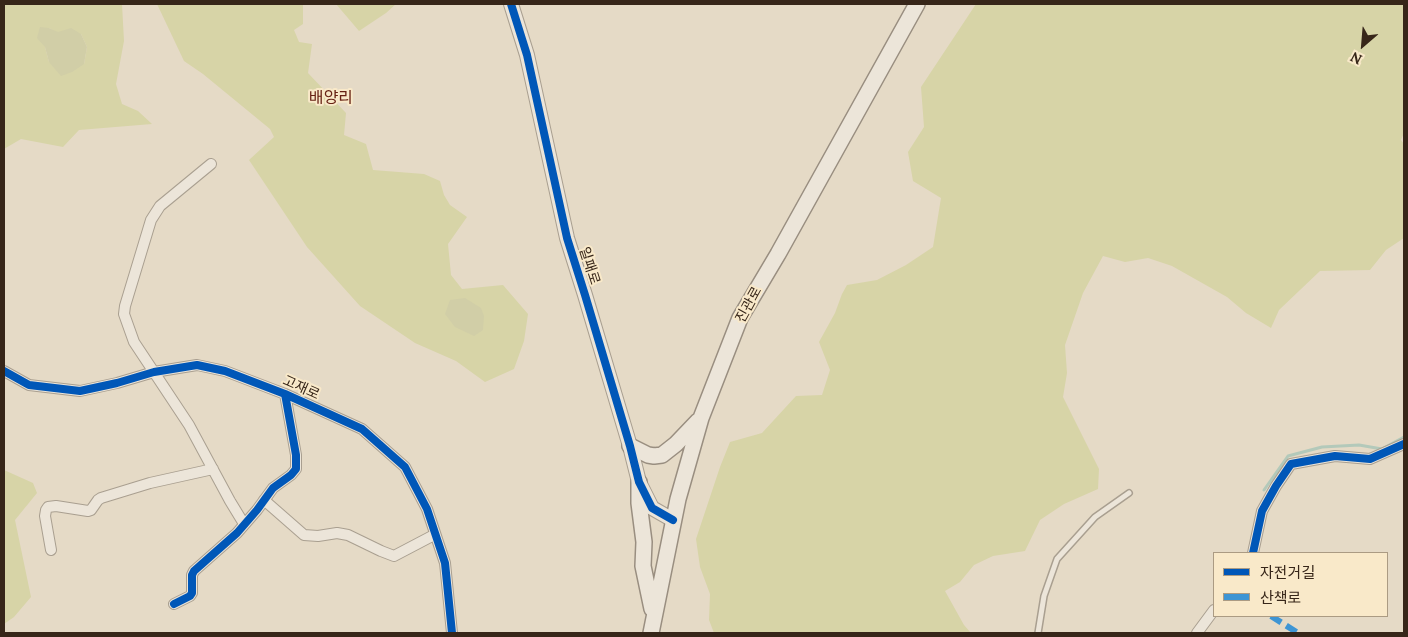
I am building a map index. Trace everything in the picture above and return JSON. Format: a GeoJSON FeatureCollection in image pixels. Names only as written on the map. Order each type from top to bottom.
{"type":"FeatureCollection","features":[{"type":"Feature","properties":{"kind":"main road","name":"진관로"},"geometry":{"type":"LineString","coordinates":[[651,633],[673,520],[701,418],[740,318],[793,229],[917,4]]}},
{"type":"Feature","properties":{"kind":"main road"},"geometry":{"type":"LineString","coordinates":[[630,446],[648,455],[662,455],[676,444],[701,418]]}},
{"type":"Feature","properties":{"kind":"main road"},"geometry":{"type":"LineString","coordinates":[[639,482],[639,503],[644,542],[643,566],[654,616]]}},
{"type":"Feature","properties":{"kind":"street","name":"일패로"},"geometry":{"type":"LineString","coordinates":[[511,4],[527,55],[567,238],[586,295],[639,482],[652,508],[673,520]]}},
{"type":"Feature","properties":{"kind":"street"},"geometry":{"type":"LineString","coordinates":[[211,164],[155,212],[147,232],[124,314],[131,335],[189,425],[244,524]]}},
{"type":"Feature","properties":{"kind":"street","name":"고재로"},"geometry":{"type":"LineString","coordinates":[[4,371],[29,385],[80,391],[154,372],[197,365],[225,371],[285,394],[362,429],[405,467],[427,509],[434,535],[445,563],[452,633]]}},
{"type":"Feature","properties":{"kind":"street"},"geometry":{"type":"LineString","coordinates":[[174,604],[190,596],[192,593],[192,575],[194,571],[229,540],[273,488],[296,469],[296,455],[285,394]]}},
{"type":"Feature","properties":{"kind":"street"},"geometry":{"type":"LineString","coordinates":[[1253,552],[1262,511],[1291,464],[1335,456],[1370,459],[1404,444]]}},
{"type":"Feature","properties":{"kind":"street"},"geometry":{"type":"LineString","coordinates":[[51,550],[45,516],[48,507],[56,506],[88,511],[101,498],[150,483],[213,469]]}},
{"type":"Feature","properties":{"kind":"street"},"geometry":{"type":"LineString","coordinates":[[264,500],[304,535],[348,535],[394,556],[434,535]]}},
{"type":"Feature","properties":{"kind":"street"},"geometry":{"type":"LineString","coordinates":[[1197,633],[1213,611]]}},
{"type":"Feature","properties":{"kind":"lane"},"geometry":{"type":"LineString","coordinates":[[1038,633],[1044,596],[1057,559],[1095,516],[1129,493]]}},
{"type":"Feature","properties":{"kind":"shaded area"},"geometry":{"type":"Polygon","coordinates":[[[4,4],[122,4],[124,41],[116,84],[122,104],[138,111],[152,124],[79,130],[63,147],[21,139],[4,149],[4,4]],[[49,28],[45,47],[49,62],[84,64],[87,47],[81,34],[58,33],[49,28]]]}},
{"type":"Feature","properties":{"kind":"shaded area"},"geometry":{"type":"Polygon","coordinates":[[[157,4],[303,4],[303,24],[294,30],[299,42],[312,44],[308,73],[346,113],[344,135],[366,144],[373,170],[424,174],[440,181],[444,195],[450,205],[467,217],[448,244],[451,275],[462,289],[503,285],[528,314],[524,341],[514,369],[485,382],[456,361],[415,343],[360,306],[307,247],[249,160],[274,137],[270,129],[203,74],[184,61],[157,4]]]}},
{"type":"Feature","properties":{"kind":"shaded area"},"geometry":{"type":"Polygon","coordinates":[[[336,4],[396,4],[359,31],[336,4]]]}},
{"type":"Feature","properties":{"kind":"shaded area"},"geometry":{"type":"Polygon","coordinates":[[[976,4],[1404,4],[1404,133],[1401,140],[1404,144],[1404,238],[1386,250],[1370,270],[1320,271],[1279,310],[1271,328],[1246,313],[1227,297],[1172,266],[1148,258],[1125,262],[1103,256],[1083,293],[1065,345],[1067,373],[1063,397],[1099,469],[1098,489],[1064,504],[1040,520],[1025,551],[993,556],[974,565],[960,582],[945,591],[964,625],[971,633],[714,633],[709,620],[710,594],[700,567],[696,539],[730,442],[762,433],[796,396],[822,395],[830,370],[819,342],[835,313],[847,285],[877,280],[906,265],[933,247],[941,198],[913,181],[908,152],[924,127],[921,87],[976,4]]]}},
{"type":"Feature","properties":{"kind":"shaded area"},"geometry":{"type":"Polygon","coordinates":[[[40,27],[58,32],[71,28],[81,34],[87,47],[84,64],[72,72],[61,76],[49,62],[45,47],[37,38],[40,27]]]}},
{"type":"Feature","properties":{"kind":"shaded area"},"geometry":{"type":"Polygon","coordinates":[[[465,298],[481,308],[484,316],[483,330],[474,336],[455,327],[445,314],[450,300],[465,298]]]}},
{"type":"Feature","properties":{"kind":"shaded area"},"geometry":{"type":"Polygon","coordinates":[[[4,470],[33,483],[37,493],[15,520],[31,597],[14,617],[4,624],[4,470]]]}},
{"type":"Feature","properties":{"kind":"waterway"},"geometry":{"type":"LineString","coordinates":[[1264,490],[1288,456],[1322,447],[1359,445],[1382,449],[1404,437]]}},
{"type":"Feature","properties":{"kind":"marked path"},"geometry":{"type":"LineString","coordinates":[[1273,617],[1298,633]]}},
{"type":"Feature","properties":{"kind":"cycle path"},"geometry":{"type":"LineString","coordinates":[[511,4],[527,55],[567,238],[630,446],[639,482],[652,508],[673,520]]}},
{"type":"Feature","properties":{"kind":"cycle path"},"geometry":{"type":"LineString","coordinates":[[4,371],[29,385],[80,391],[154,372],[197,365],[225,371],[285,394],[362,429],[405,467],[427,509],[445,563],[452,633]]}},
{"type":"Feature","properties":{"kind":"cycle path"},"geometry":{"type":"LineString","coordinates":[[174,604],[190,596],[192,593],[192,575],[194,571],[237,533],[273,488],[296,469],[296,455],[285,394]]}},
{"type":"Feature","properties":{"kind":"cycle path"},"geometry":{"type":"LineString","coordinates":[[1253,552],[1262,511],[1291,464],[1335,456],[1370,459],[1404,444]]}},
{"type":"Feature","properties":{"kind":"district","name":"배양리"},"geometry":{"type":"Point","coordinates":[331,98]}}]}
